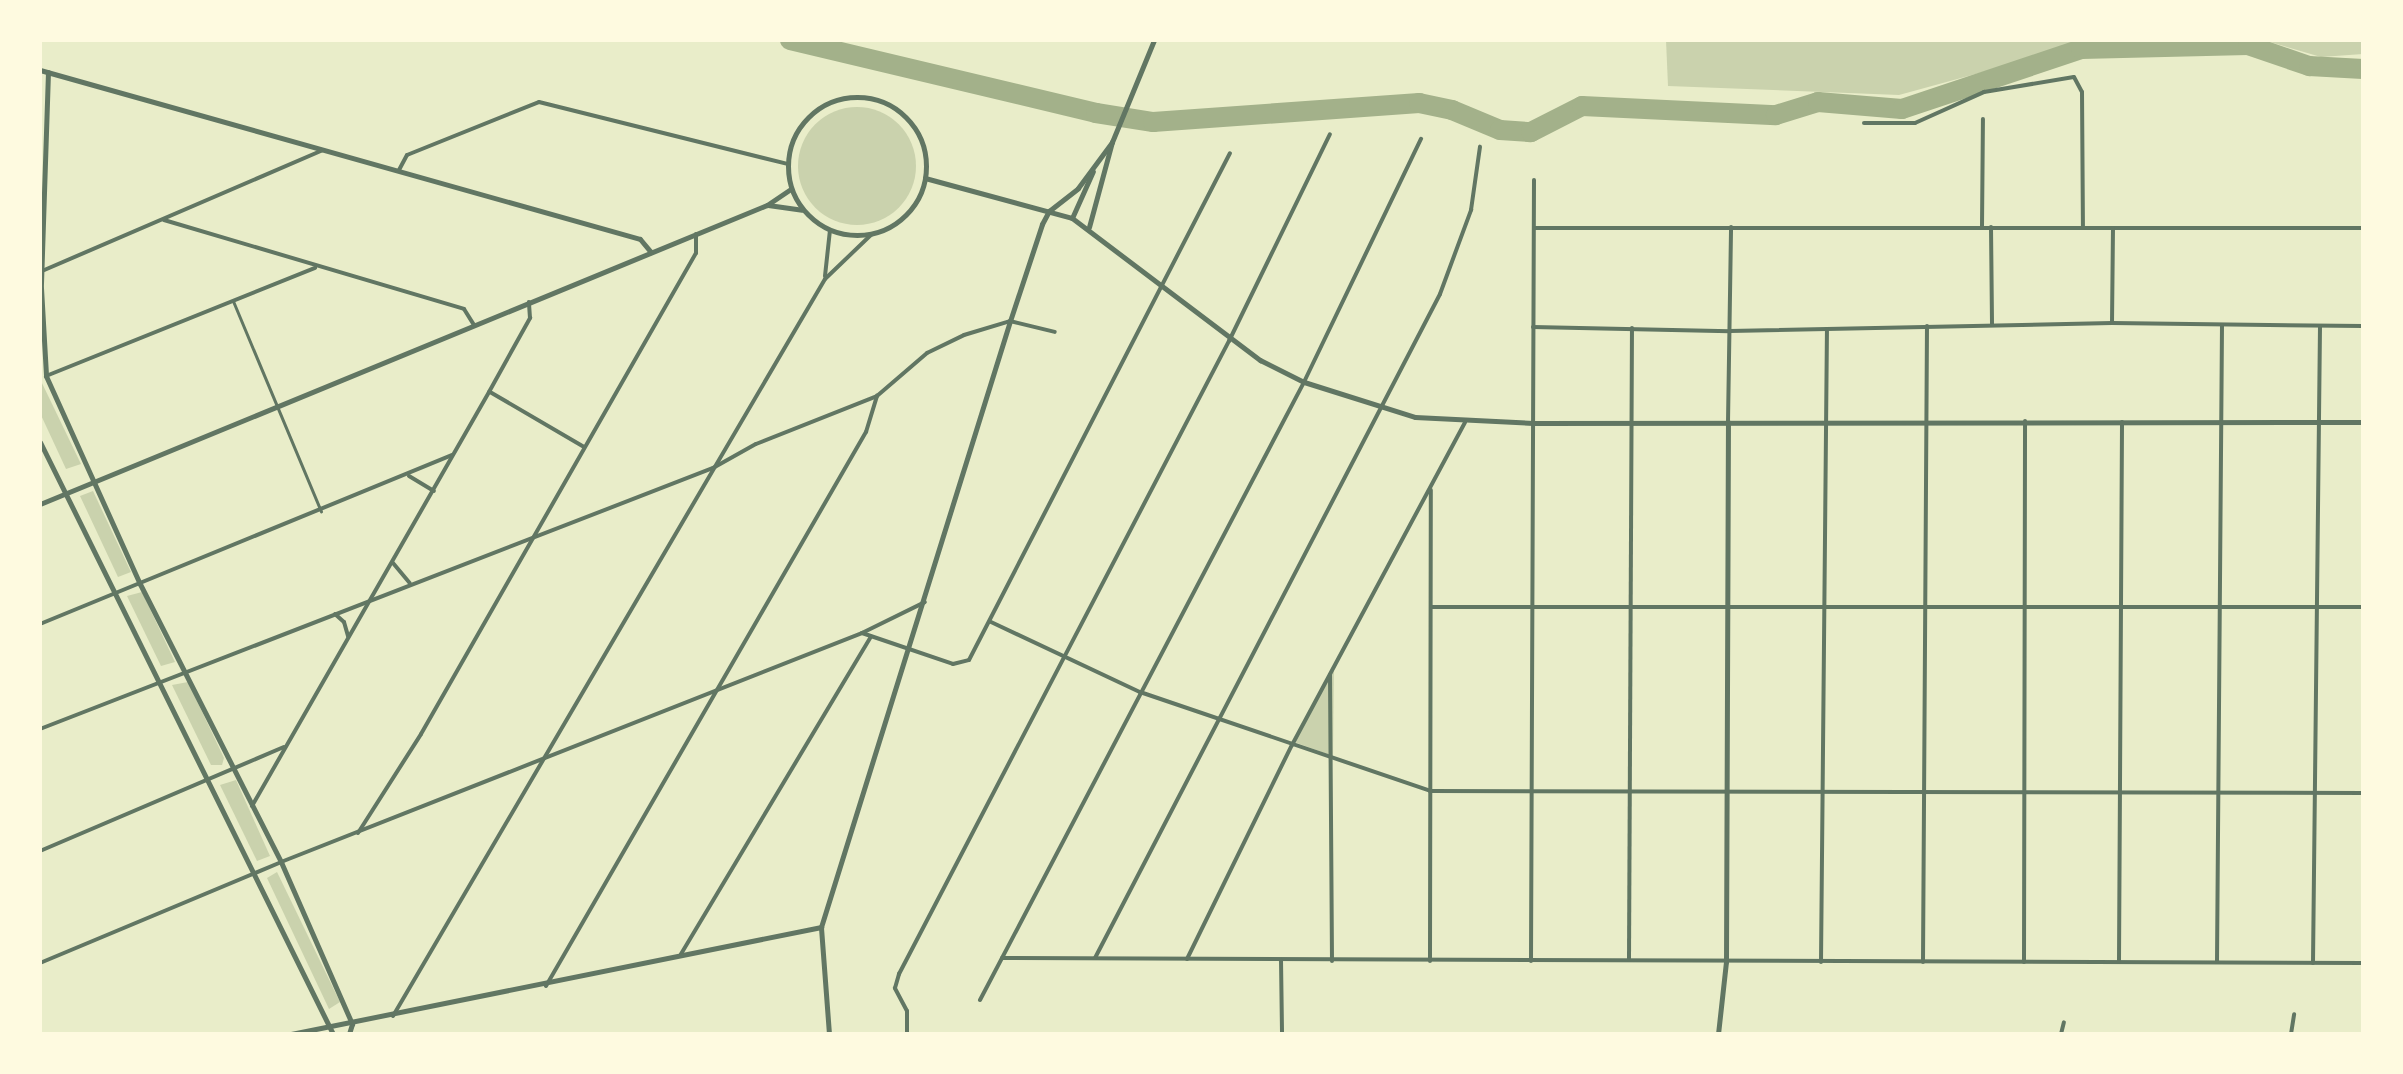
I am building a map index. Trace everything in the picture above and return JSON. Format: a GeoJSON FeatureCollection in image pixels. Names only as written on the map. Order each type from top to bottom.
{"type":"FeatureCollection","features":[{"type":"Feature","properties":{"kind":"street"},"geometry":{"type":"LineString","coordinates":[[1089,227],[1113,140],[1154,40]]}},
{"type":"Feature","properties":{"kind":"street"},"geometry":{"type":"LineString","coordinates":[[40,70],[640,239],[651,252]]}},
{"type":"Feature","properties":{"kind":"street"},"geometry":{"type":"LineString","coordinates":[[48,72],[42,271],[46,376],[140,584],[281,862],[352,1024],[349,1034]]}},
{"type":"Feature","properties":{"kind":"street"},"geometry":{"type":"LineString","coordinates":[[1864,123],[1915,123],[1984,92],[2069,76],[2081,85],[2083,227]]}},
{"type":"Feature","properties":{"kind":"street"},"geometry":{"type":"LineString","coordinates":[[393,1016],[825,279],[872,234],[907,214],[925,178],[924,150],[912,124],[891,105],[864,96],[845,97],[811,113],[790,145],[787,164],[791,189],[803,210],[830,230],[872,234]]}},
{"type":"Feature","properties":{"kind":"street"},"geometry":{"type":"LineString","coordinates":[[399,170],[407,155],[534,102],[787,164]]}},
{"type":"Feature","properties":{"kind":"street"},"geometry":{"type":"LineString","coordinates":[[1982,227],[1983,119]]}},
{"type":"Feature","properties":{"kind":"street"},"geometry":{"type":"LineString","coordinates":[[907,1034],[907,1011],[896,982],[1229,341],[1330,134]]}},
{"type":"Feature","properties":{"kind":"street"},"geometry":{"type":"LineString","coordinates":[[980,1000],[1304,382],[1421,139]]}},
{"type":"Feature","properties":{"kind":"street"},"geometry":{"type":"LineString","coordinates":[[829,1034],[821,927],[925,602],[1010,321],[1049,211],[1071,196],[1113,140]]}},
{"type":"Feature","properties":{"kind":"street"},"geometry":{"type":"LineString","coordinates":[[1095,958],[1380,409],[1457,253],[1471,210],[1480,147]]}},
{"type":"Feature","properties":{"kind":"street"},"geometry":{"type":"LineString","coordinates":[[40,152],[47,149]]}},
{"type":"Feature","properties":{"kind":"street"},"geometry":{"type":"LineString","coordinates":[[42,271],[323,150]]}},
{"type":"Feature","properties":{"kind":"street"},"geometry":{"type":"LineString","coordinates":[[862,633],[953,664],[969,660],[991,622],[1159,283],[1230,153]]}},
{"type":"Feature","properties":{"kind":"street"},"geometry":{"type":"LineString","coordinates":[[1072,218],[1098,159]]}},
{"type":"Feature","properties":{"kind":"street"},"geometry":{"type":"LineString","coordinates":[[925,178],[1072,218],[1089,227],[1229,341],[1304,382],[1380,409],[1465,422],[1533,423],[2363,422]]}},
{"type":"Feature","properties":{"kind":"street"},"geometry":{"type":"LineString","coordinates":[[1531,961],[1534,180]]}},
{"type":"Feature","properties":{"kind":"street"},"geometry":{"type":"LineString","coordinates":[[40,504],[767,205],[791,189]]}},
{"type":"Feature","properties":{"kind":"street"},"geometry":{"type":"LineString","coordinates":[[767,205],[803,210]]}},
{"type":"Feature","properties":{"kind":"street"},"geometry":{"type":"LineString","coordinates":[[164,220],[464,309],[474,325]]}},
{"type":"Feature","properties":{"kind":"street"},"geometry":{"type":"LineString","coordinates":[[1718,1034],[1726,962],[1731,227]]}},
{"type":"Feature","properties":{"kind":"street"},"geometry":{"type":"LineString","coordinates":[[1991,227],[1992,325]]}},
{"type":"Feature","properties":{"kind":"street"},"geometry":{"type":"LineString","coordinates":[[1534,228],[2363,228]]}},
{"type":"Feature","properties":{"kind":"street"},"geometry":{"type":"LineString","coordinates":[[2112,323],[2113,228]]}},
{"type":"Feature","properties":{"kind":"street"},"geometry":{"type":"LineString","coordinates":[[825,279],[830,230]]}},
{"type":"Feature","properties":{"kind":"street"},"geometry":{"type":"LineString","coordinates":[[357,835],[537,535],[696,253],[696,234]]}},
{"type":"Feature","properties":{"kind":"street"},"geometry":{"type":"LineString","coordinates":[[46,376],[317,267]]}},
{"type":"Feature","properties":{"kind":"street"},"geometry":{"type":"LineString","coordinates":[[233,301],[321,511]]}},
{"type":"Feature","properties":{"kind":"street"},"geometry":{"type":"LineString","coordinates":[[252,806],[530,318],[529,302]]}},
{"type":"Feature","properties":{"kind":"street"},"geometry":{"type":"LineString","coordinates":[[40,729],[713,468],[756,444],[877,396],[948,341],[1010,321],[1055,332]]}},
{"type":"Feature","properties":{"kind":"street"},"geometry":{"type":"LineString","coordinates":[[1533,327],[1730,331],[2112,323],[2363,326]]}},
{"type":"Feature","properties":{"kind":"street"},"geometry":{"type":"LineString","coordinates":[[2217,962],[2222,325]]}},
{"type":"Feature","properties":{"kind":"street"},"geometry":{"type":"LineString","coordinates":[[1923,962],[1927,326]]}},
{"type":"Feature","properties":{"kind":"street"},"geometry":{"type":"LineString","coordinates":[[2313,963],[2320,327]]}},
{"type":"Feature","properties":{"kind":"street"},"geometry":{"type":"LineString","coordinates":[[1629,960],[1632,328]]}},
{"type":"Feature","properties":{"kind":"street"},"geometry":{"type":"LineString","coordinates":[[1821,962],[1827,328]]}},
{"type":"Feature","properties":{"kind":"street"},"geometry":{"type":"LineString","coordinates":[[489,392],[584,447]]}},
{"type":"Feature","properties":{"kind":"street"},"geometry":{"type":"LineString","coordinates":[[546,986],[866,432],[877,396]]}},
{"type":"Feature","properties":{"kind":"street"},"geometry":{"type":"LineString","coordinates":[[2024,962],[2025,421]]}},
{"type":"Feature","properties":{"kind":"street"},"geometry":{"type":"LineString","coordinates":[[1187,959],[1292,745],[1465,422]]}},
{"type":"Feature","properties":{"kind":"street"},"geometry":{"type":"LineString","coordinates":[[2119,962],[2122,422]]}},
{"type":"Feature","properties":{"kind":"street"},"geometry":{"type":"LineString","coordinates":[[40,442],[327,1029],[333,1034]]}},
{"type":"Feature","properties":{"kind":"street"},"geometry":{"type":"LineString","coordinates":[[40,624],[452,455]]}},
{"type":"Feature","properties":{"kind":"street"},"geometry":{"type":"LineString","coordinates":[[407,476],[434,491]]}},
{"type":"Feature","properties":{"kind":"street"},"geometry":{"type":"LineString","coordinates":[[1430,961],[1431,487]]}},
{"type":"Feature","properties":{"kind":"street"},"geometry":{"type":"LineString","coordinates":[[393,563],[410,583]]}},
{"type":"Feature","properties":{"kind":"street"},"geometry":{"type":"LineString","coordinates":[[40,963],[254,876],[281,862],[357,835],[545,757],[862,633],[925,602]]}},
{"type":"Feature","properties":{"kind":"street"},"geometry":{"type":"LineString","coordinates":[[1431,607],[1727,610],[1825,607],[2363,607]]}},
{"type":"Feature","properties":{"kind":"street"},"geometry":{"type":"LineString","coordinates":[[334,614],[344,622],[348,639]]}},
{"type":"Feature","properties":{"kind":"street"},"geometry":{"type":"LineString","coordinates":[[991,622],[1140,692],[1219,718],[1329,761],[1430,791],[1726,795],[2363,793]]}},
{"type":"Feature","properties":{"kind":"street"},"geometry":{"type":"LineString","coordinates":[[679,956],[871,636]]}},
{"type":"Feature","properties":{"kind":"street"},"geometry":{"type":"LineString","coordinates":[[1330,673],[1332,961]]}},
{"type":"Feature","properties":{"kind":"street"},"geometry":{"type":"LineString","coordinates":[[40,851],[284,747]]}},
{"type":"Feature","properties":{"kind":"street"},"geometry":{"type":"LineString","coordinates":[[291,1034],[546,986],[821,927]]}},
{"type":"Feature","properties":{"kind":"street"},"geometry":{"type":"LineString","coordinates":[[1002,958],[2363,963]]}},
{"type":"Feature","properties":{"kind":"street"},"geometry":{"type":"LineString","coordinates":[[1281,960],[1282,1034]]}},
{"type":"Feature","properties":{"kind":"street"},"geometry":{"type":"LineString","coordinates":[[2291,1034],[2294,1014]]}},
{"type":"Feature","properties":{"kind":"street"},"geometry":{"type":"LineString","coordinates":[[2061,1034],[2064,1022]]}},
{"type":"Feature","properties":{"kind":"green space"},"geometry":{"type":"Polygon","coordinates":[[[1666,40],[2099,40],[1899,95],[1668,86],[1666,40]]]}},
{"type":"Feature","properties":{"kind":"green space"},"geometry":{"type":"Polygon","coordinates":[[[2263,40],[2363,40],[2363,54],[2321,57],[2263,40]]]}},
{"type":"Feature","properties":{"kind":"green space"},"geometry":{"type":"Polygon","coordinates":[[[857,107],[880,111],[899,124],[912,143],[916,166],[912,189],[899,208],[880,221],[857,225],[834,221],[815,208],[802,189],[798,166],[802,143],[815,124],[834,111],[857,107]]]}},
{"type":"Feature","properties":{"kind":"green space"},"geometry":{"type":"Polygon","coordinates":[[[40,379],[81,464],[66,469],[40,413],[40,379]]]}},
{"type":"Feature","properties":{"kind":"green space"},"geometry":{"type":"Polygon","coordinates":[[[93,491],[131,572],[118,577],[80,496],[93,491]]]}},
{"type":"Feature","properties":{"kind":"green space"},"geometry":{"type":"Polygon","coordinates":[[[142,592],[175,662],[161,666],[127,596],[142,592]]]}},
{"type":"Feature","properties":{"kind":"green space"},"geometry":{"type":"Polygon","coordinates":[[[1334,666],[1333,756],[1294,742],[1334,666]]]}},
{"type":"Feature","properties":{"kind":"green space"},"geometry":{"type":"Polygon","coordinates":[[[188,682],[224,758],[222,765],[211,765],[172,685],[188,682]]]}},
{"type":"Feature","properties":{"kind":"green space"},"geometry":{"type":"Polygon","coordinates":[[[236,780],[270,856],[257,861],[220,785],[236,780]]]}},
{"type":"Feature","properties":{"kind":"green space"},"geometry":{"type":"Polygon","coordinates":[[[277,872],[340,1002],[329,1009],[267,878],[277,872]]]}},
{"type":"Feature","properties":{"kind":"waterway"},"geometry":{"type":"LineString","coordinates":[[790,40],[1096,113],[1153,122],[1419,103],[1452,110],[1500,130],[1531,132],[1582,106],[1776,115],[1818,102],[1902,109],[2081,49],[2248,45],[2309,66],[2363,69]]}}]}
